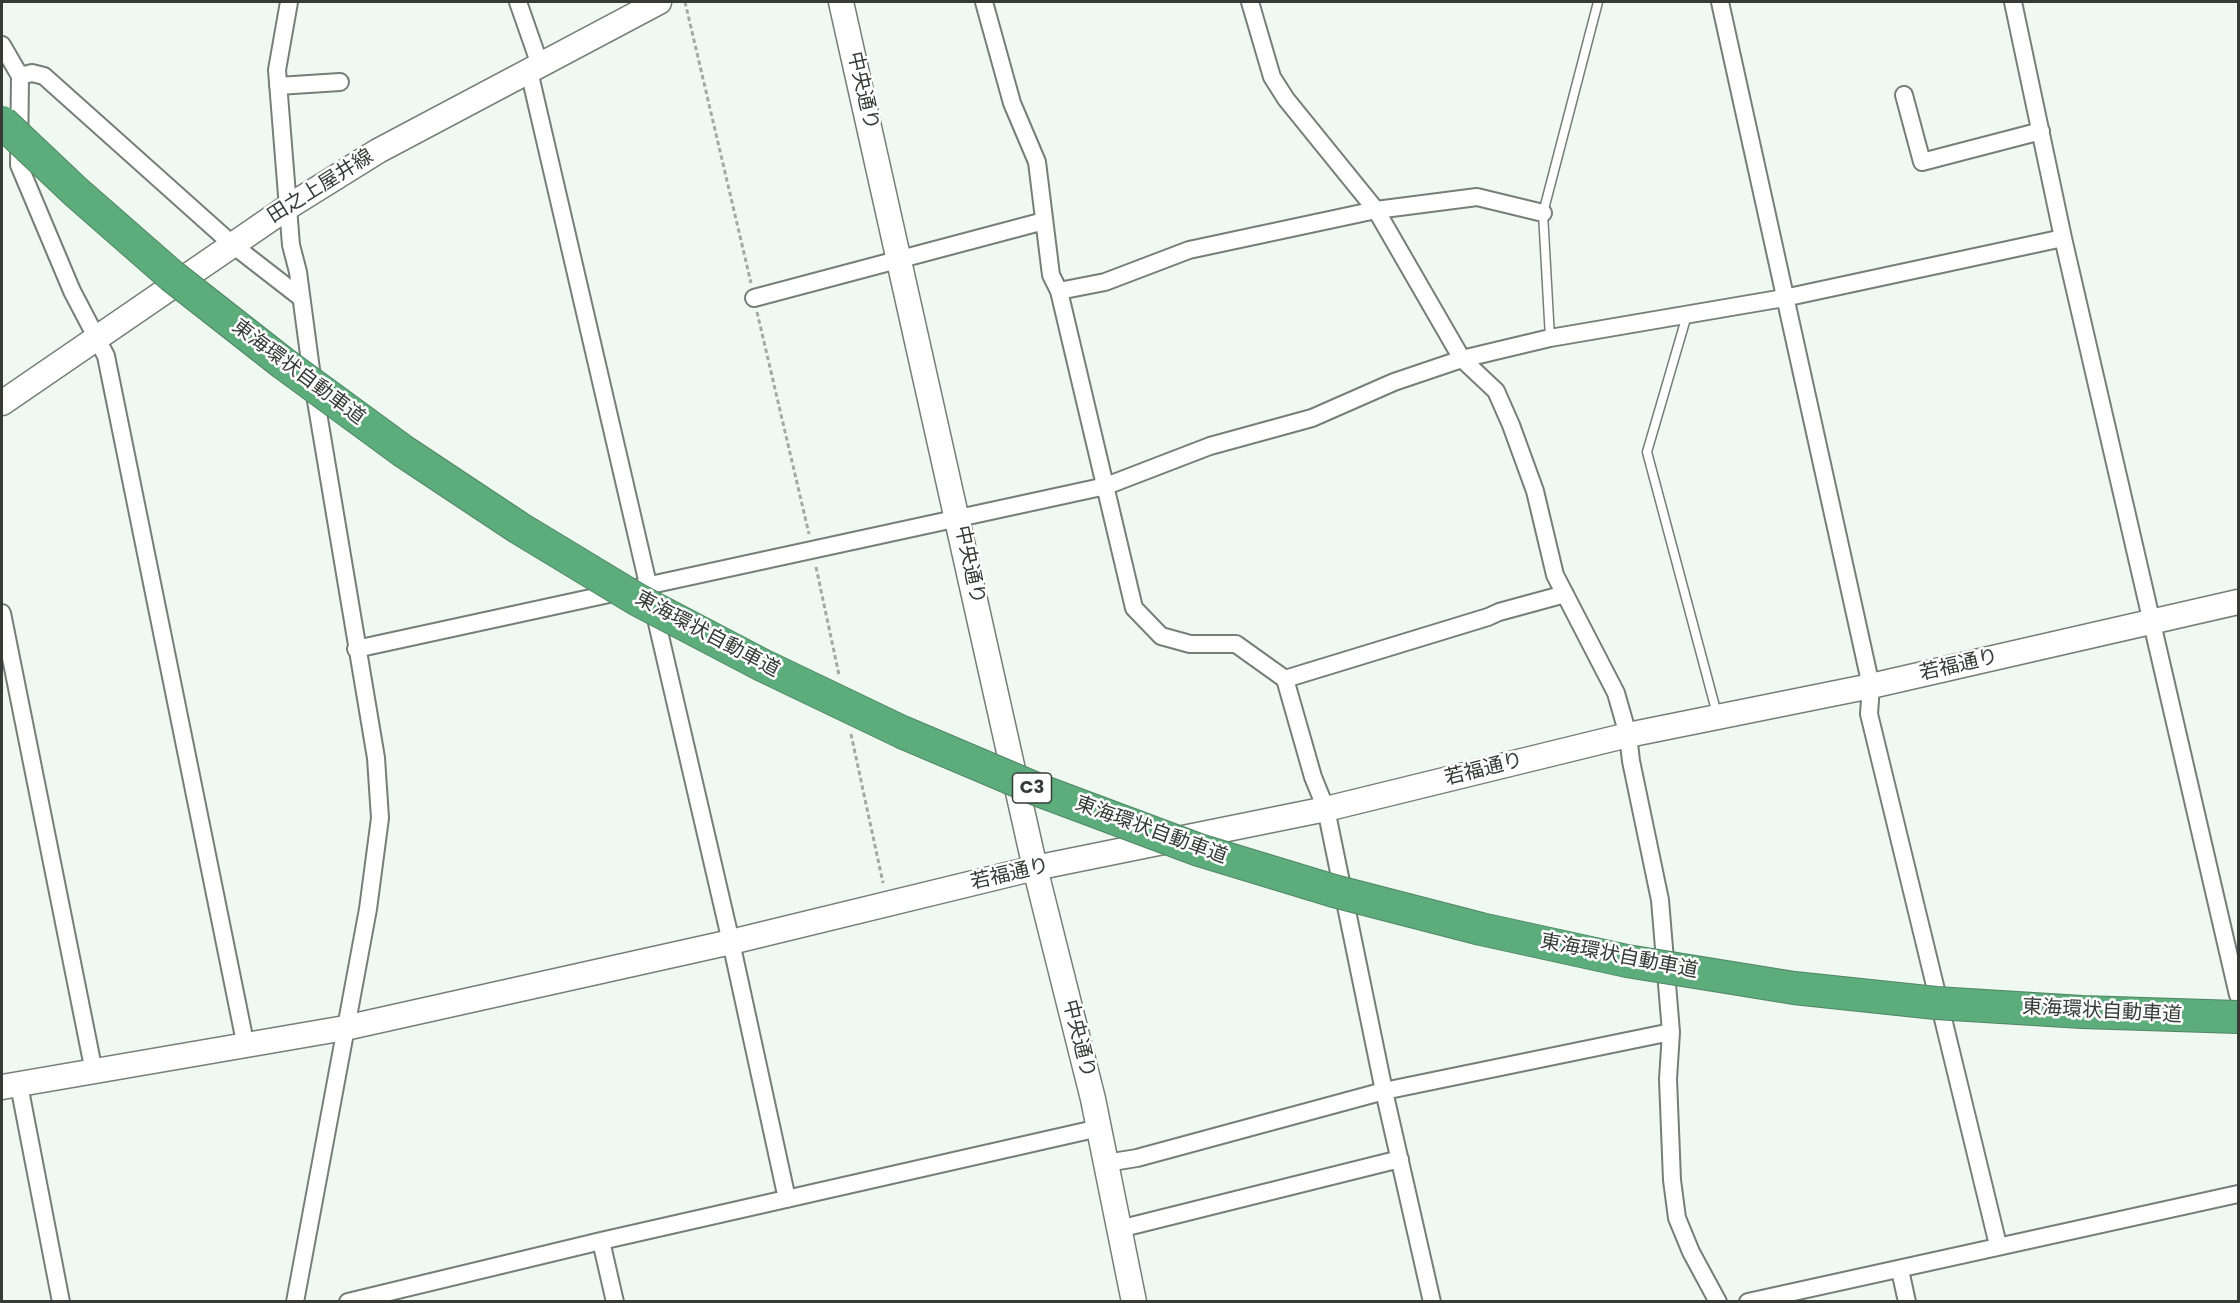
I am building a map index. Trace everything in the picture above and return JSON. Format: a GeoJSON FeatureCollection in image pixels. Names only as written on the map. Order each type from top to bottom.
{"type":"FeatureCollection","features":[{"type":"Feature","properties":{"kind":"highway","name":"東海環状自動車道"},"geometry":{"type":"LineString","coordinates":[[2,122],[76,192],[172,276],[283,363],[403,451],[519,528],[638,600],[762,665],[902,732],[1041,791],[1199,850],[1334,891],[1481,929],[1627,961],[1794,988],[1936,1003],[2082,1012],[2238,1017]]}},
{"type":"Feature","properties":{"kind":"street"},"geometry":{"type":"LineString","coordinates":[[289,2],[277,70],[291,245],[298,272],[300,297],[356,649],[376,758],[381,818],[368,909],[295,1302]]}},
{"type":"Feature","properties":{"kind":"street"},"geometry":{"type":"LineString","coordinates":[[518,2],[535,68],[648,584],[731,942],[787,1199]]}},
{"type":"Feature","properties":{"kind":"street","name":"田之上屋井線"},"geometry":{"type":"LineString","coordinates":[[2,403],[288,207],[378,151],[659,2]]}},
{"type":"Feature","properties":{"kind":"street","name":"中央通り"},"geometry":{"type":"LineString","coordinates":[[841,2],[959,519],[1035,868],[1106,1162]]}},
{"type":"Feature","properties":{"kind":"street"},"geometry":{"type":"LineString","coordinates":[[984,2],[1012,103],[1036,162],[1051,275],[1059,291],[1134,608],[1161,636],[1190,644],[1236,644],[1285,679],[1313,777],[1326,809],[1384,1091],[1432,1302]]}},
{"type":"Feature","properties":{"kind":"street"},"geometry":{"type":"LineString","coordinates":[[1250,2],[1272,77],[1286,99],[1376,210],[1462,359],[1496,391],[1512,425],[1534,491],[1555,574],[1586,630],[1616,693],[1628,735],[1631,761],[1660,900],[1671,1032],[1668,1079],[1672,1180],[1677,1218],[1691,1252],[1718,1302]]}},
{"type":"Feature","properties":{"kind":"street"},"geometry":{"type":"LineString","coordinates":[[1720,2],[1871,686],[1869,714],[1998,1245]]}},
{"type":"Feature","properties":{"kind":"street"},"geometry":{"type":"LineString","coordinates":[[2013,2],[2063,238],[2154,621],[2238,995]]}},
{"type":"Feature","properties":{"kind":"street"},"geometry":{"type":"LineString","coordinates":[[2,45],[20,76],[19,165],[96,340],[106,356],[246,1047]]}},
{"type":"Feature","properties":{"kind":"street"},"geometry":{"type":"LineString","coordinates":[[20,76],[32,73],[44,76],[233,245],[300,297]]}},
{"type":"Feature","properties":{"kind":"street"},"geometry":{"type":"LineString","coordinates":[[278,86],[340,82]]}},
{"type":"Feature","properties":{"kind":"street"},"geometry":{"type":"LineString","coordinates":[[1904,95],[1922,162],[2041,131]]}},
{"type":"Feature","properties":{"kind":"street"},"geometry":{"type":"LineString","coordinates":[[1059,291],[1105,282],[1189,250],[1376,210],[1477,197],[1543,213]]}},
{"type":"Feature","properties":{"kind":"street"},"geometry":{"type":"LineString","coordinates":[[754,298],[1044,220]]}},
{"type":"Feature","properties":{"kind":"street"},"geometry":{"type":"LineString","coordinates":[[356,649],[1106,486],[1210,446],[1312,418],[1394,382],[1462,359],[1550,338],[1784,298],[2063,238]]}},
{"type":"Feature","properties":{"kind":"street"},"geometry":{"type":"LineString","coordinates":[[1285,679],[1499,612],[1565,594]]}},
{"type":"Feature","properties":{"kind":"street","name":"若福通り"},"geometry":{"type":"LineString","coordinates":[[10,1086],[246,1047],[345,1028],[731,942],[1035,868],[1326,809],[1628,735],[1871,686],[2238,602]]}},
{"type":"Feature","properties":{"kind":"street"},"geometry":{"type":"LineString","coordinates":[[2,613],[94,1072]]}},
{"type":"Feature","properties":{"kind":"street"},"geometry":{"type":"LineString","coordinates":[[1134,1302],[1106,1162],[1137,1158],[1384,1091],[1671,1032]]}},
{"type":"Feature","properties":{"kind":"street"},"geometry":{"type":"LineString","coordinates":[[10,1086],[61,1302]]}},
{"type":"Feature","properties":{"kind":"street"},"geometry":{"type":"LineString","coordinates":[[348,1302],[601,1240],[1099,1128]]}},
{"type":"Feature","properties":{"kind":"street"},"geometry":{"type":"LineString","coordinates":[[1119,1229],[1400,1159]]}},
{"type":"Feature","properties":{"kind":"street"},"geometry":{"type":"LineString","coordinates":[[1748,1302],[1900,1270],[1998,1245],[2238,1194]]}},
{"type":"Feature","properties":{"kind":"street"},"geometry":{"type":"LineString","coordinates":[[601,1240],[615,1302]]}},
{"type":"Feature","properties":{"kind":"street"},"geometry":{"type":"LineString","coordinates":[[1900,1270],[1907,1302]]}},
{"type":"Feature","properties":{"kind":"lane"},"geometry":{"type":"LineString","coordinates":[[1550,338],[1543,213],[1598,2]]}},
{"type":"Feature","properties":{"kind":"lane"},"geometry":{"type":"LineString","coordinates":[[1687,315],[1647,452],[1718,717]]}},
{"type":"Feature","properties":{"kind":"path"},"geometry":{"type":"LineString","coordinates":[[685,2],[812,549],[839,676]]}},
{"type":"Feature","properties":{"kind":"path"},"geometry":{"type":"LineString","coordinates":[[851,733],[888,905]]}}]}
